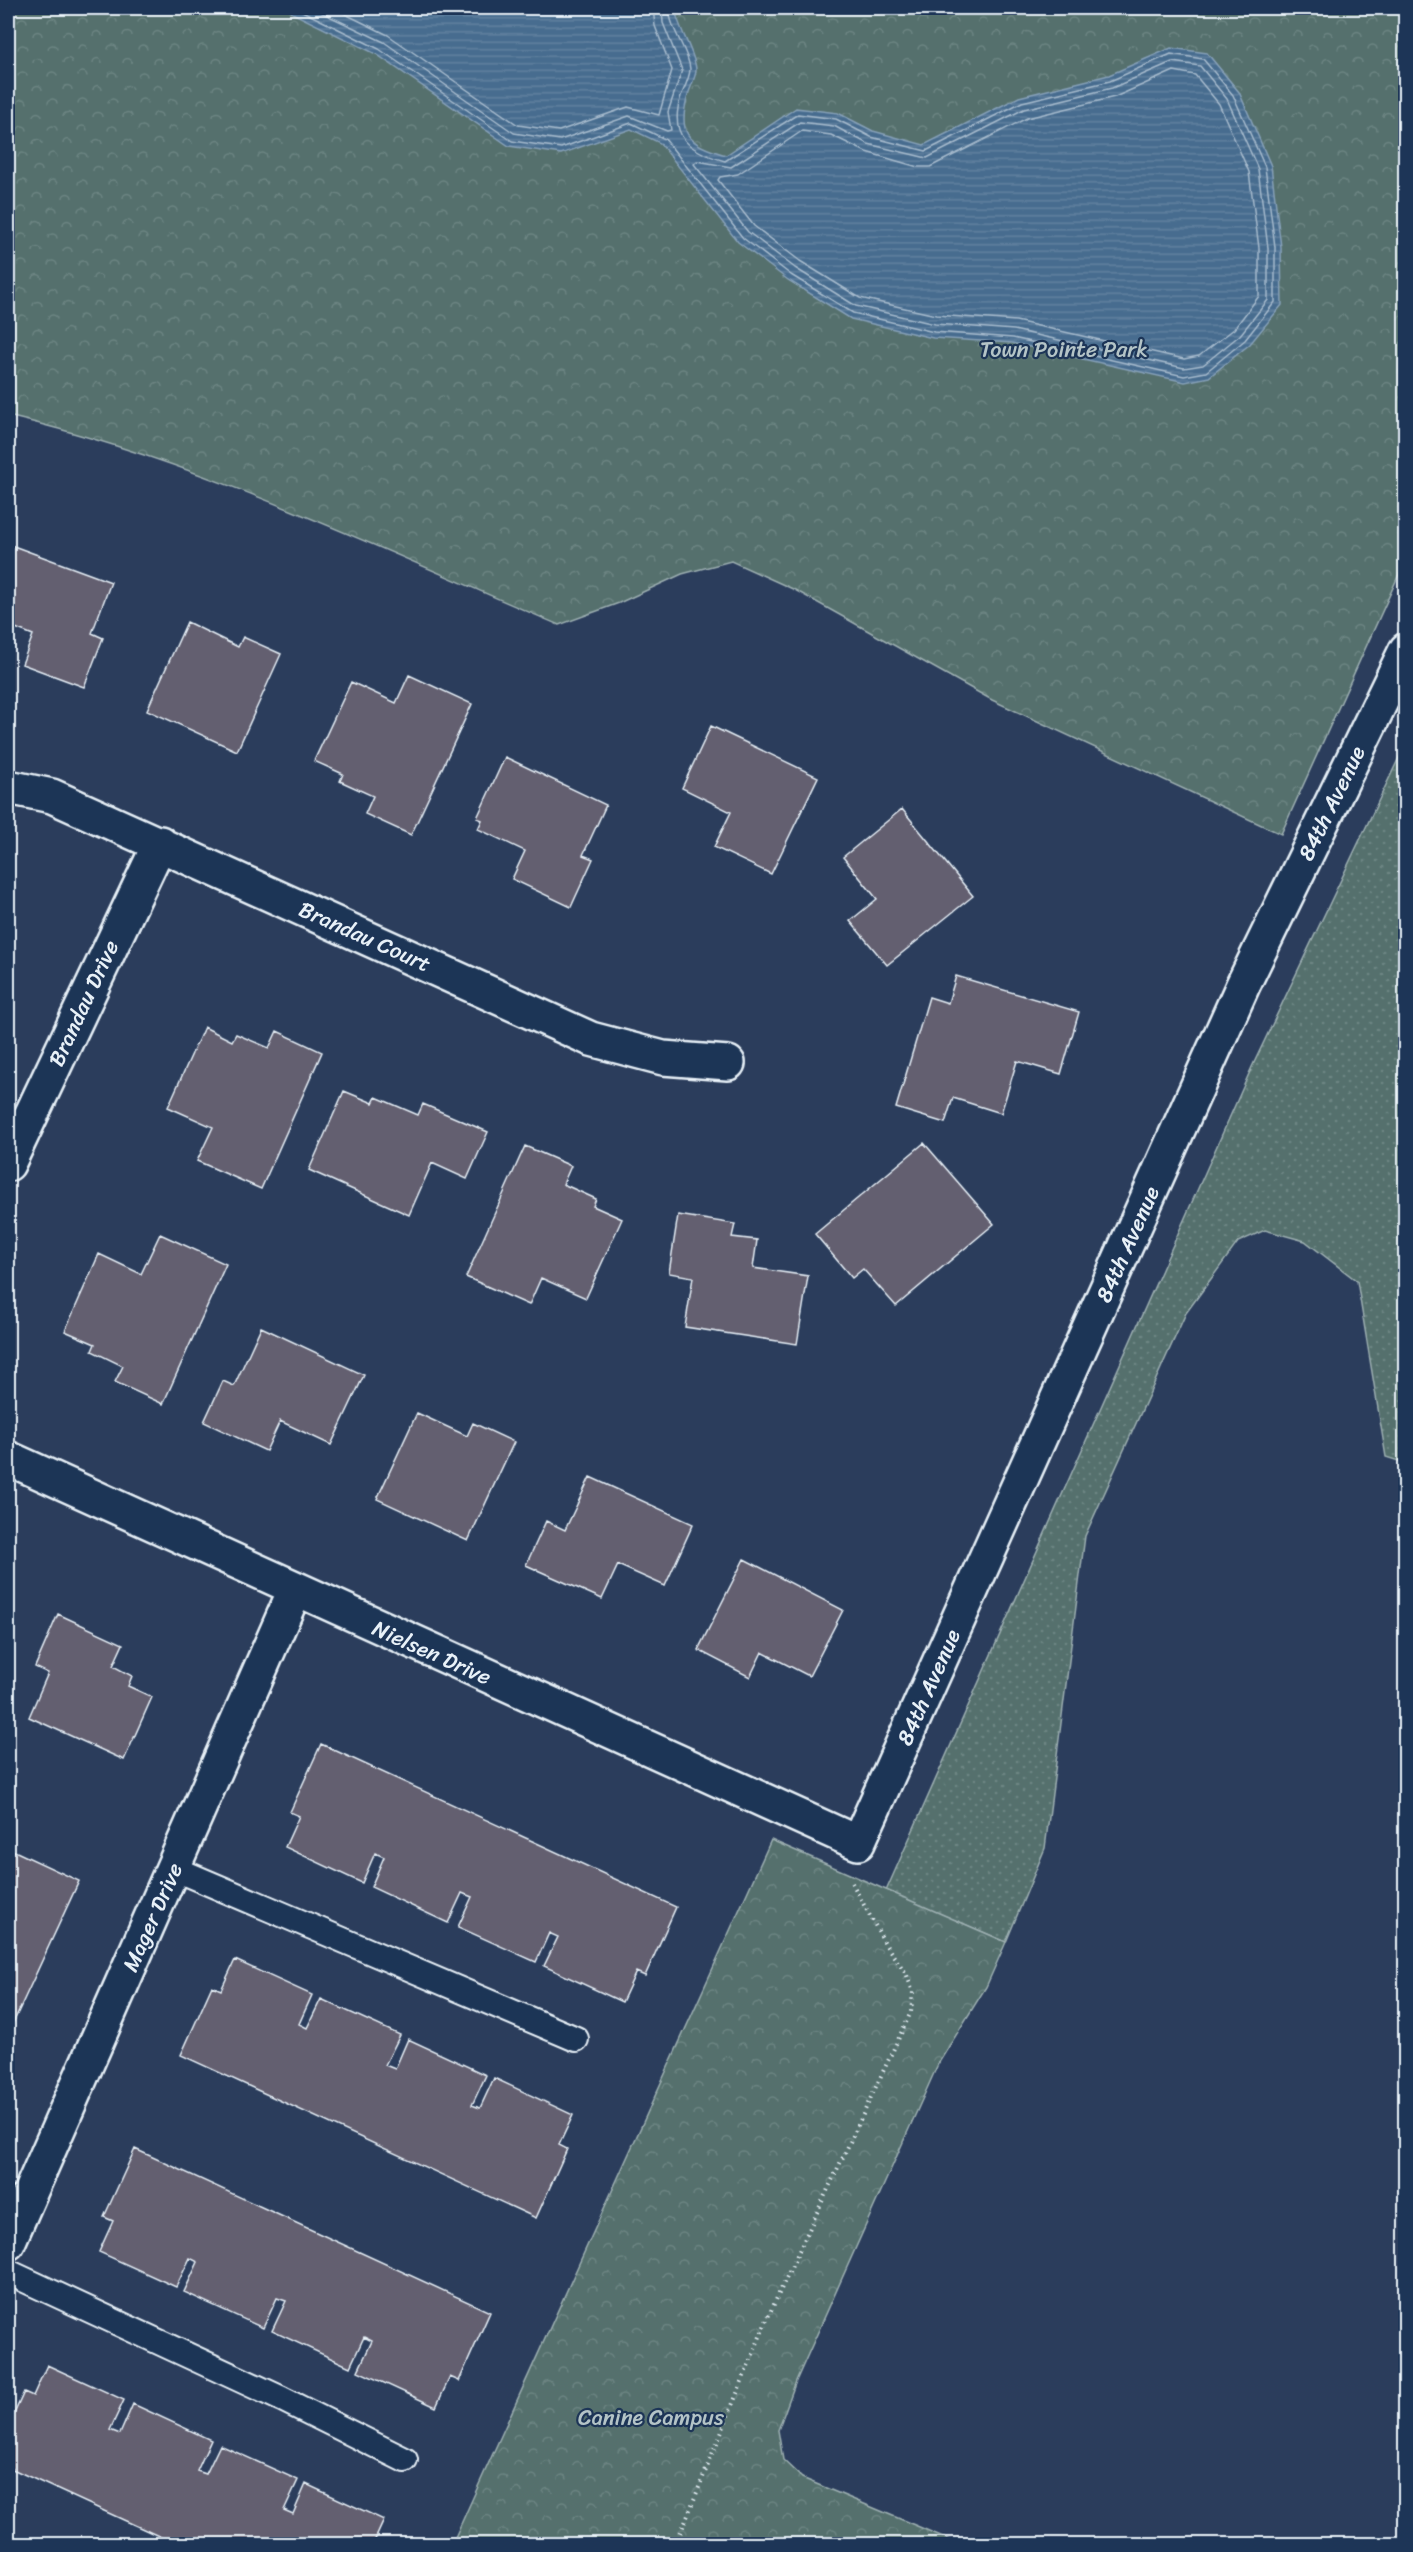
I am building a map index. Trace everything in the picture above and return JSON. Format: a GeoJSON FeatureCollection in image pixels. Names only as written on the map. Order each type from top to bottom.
{"type":"FeatureCollection","features":[{"type":"Feature","properties":{"kind":"street","name":"84th Avenue"},"geometry":{"type":"LineString","coordinates":[[858,1843],[1243,985],[1406,650]]}},
{"type":"Feature","properties":{"kind":"street","name":"Brandau Court"},"geometry":{"type":"LineString","coordinates":[[8,787],[52,796],[591,1039],[663,1058],[728,1063]]}},
{"type":"Feature","properties":{"kind":"street","name":"Brandau Drive"},"geometry":{"type":"LineString","coordinates":[[8,1164],[160,843]]}},
{"type":"Feature","properties":{"kind":"street","name":"Nielsen Drive"},"geometry":{"type":"LineString","coordinates":[[8,1458],[295,1590],[858,1843]]}},
{"type":"Feature","properties":{"kind":"street","name":"Mager Drive"},"geometry":{"type":"LineString","coordinates":[[10,2233],[295,1590]]}},
{"type":"Feature","properties":{"kind":"lane"},"geometry":{"type":"LineString","coordinates":[[173,1868],[576,2039]]}},
{"type":"Feature","properties":{"kind":"lane"},"geometry":{"type":"LineString","coordinates":[[8,2272],[282,2399],[405,2460]]}},
{"type":"Feature","properties":{"kind":"path"},"geometry":{"type":"LineString","coordinates":[[676,2544],[768,2317],[911,2012],[913,1992],[906,1973],[887,1947],[852,1881]]}},
{"type":"Feature","properties":{"kind":"green space","name":"Town Pointe Park"},"geometry":{"type":"Polygon","coordinates":[[[8,8],[1405,8],[1405,561],[1281,834],[992,700],[795,590],[731,561],[682,574],[619,603],[559,625],[356,537],[218,481],[79,434],[8,416],[8,8]]]}},
{"type":"Feature","properties":{"kind":"green space"},"geometry":{"type":"Polygon","coordinates":[[[1405,745],[1405,1463],[1386,1457],[1357,1281],[1305,1241],[1265,1230],[1238,1242],[1186,1313],[1085,1536],[1045,1848],[1006,1942],[886,1891],[1252,1067],[1405,745]]]}},
{"type":"Feature","properties":{"kind":"green space","name":"Canine Campus"},"geometry":{"type":"Polygon","coordinates":[[[771,1840],[1006,1942],[986,1987],[938,2064],[796,2381],[778,2430],[783,2460],[802,2478],[960,2544],[452,2544],[771,1840]]]}},
{"type":"Feature","properties":{"kind":"water"},"geometry":{"type":"Polygon","coordinates":[[[287,8],[675,8],[696,70],[685,106],[685,127],[688,135],[694,141],[726,155],[796,108],[838,113],[873,131],[924,145],[1019,97],[1109,75],[1171,48],[1207,53],[1239,92],[1271,166],[1281,247],[1282,305],[1250,344],[1209,377],[1185,382],[1012,343],[933,338],[851,319],[788,280],[738,242],[660,143],[631,129],[561,154],[509,146],[376,54],[292,13],[287,8]]]}},
{"type":"Feature","properties":{"kind":"building"},"geometry":{"type":"Polygon","coordinates":[[[8,544],[111,582],[92,633],[103,638],[84,687],[22,664],[33,635],[8,625],[8,544]]]}},
{"type":"Feature","properties":{"kind":"building"},"geometry":{"type":"Polygon","coordinates":[[[187,622],[238,647],[243,637],[281,654],[237,751],[147,710],[187,622]]]}},
{"type":"Feature","properties":{"kind":"building"},"geometry":{"type":"Polygon","coordinates":[[[409,675],[472,704],[411,835],[365,814],[373,796],[340,781],[343,774],[314,761],[351,682],[396,703],[409,675]]]}},
{"type":"Feature","properties":{"kind":"building"},"geometry":{"type":"Polygon","coordinates":[[[711,726],[818,777],[771,874],[714,847],[731,812],[682,788],[711,726]]]}},
{"type":"Feature","properties":{"kind":"building"},"geometry":{"type":"Polygon","coordinates":[[[505,757],[606,805],[583,855],[593,859],[571,907],[512,879],[525,851],[478,829],[482,820],[477,818],[505,757]]]}},
{"type":"Feature","properties":{"kind":"building"},"geometry":{"type":"Polygon","coordinates":[[[902,809],[973,896],[887,965],[850,921],[877,899],[843,857],[902,809]]]}},
{"type":"Feature","properties":{"kind":"building"},"geometry":{"type":"Polygon","coordinates":[[[956,976],[1079,1012],[1061,1074],[1017,1061],[1001,1113],[953,1098],[945,1123],[896,1108],[929,997],[948,1003],[956,976]]]}},
{"type":"Feature","properties":{"kind":"building"},"geometry":{"type":"Polygon","coordinates":[[[204,1027],[232,1041],[236,1034],[269,1048],[277,1031],[322,1052],[261,1189],[197,1161],[213,1127],[168,1107],[204,1027]]]}},
{"type":"Feature","properties":{"kind":"building"},"geometry":{"type":"Polygon","coordinates":[[[344,1091],[373,1103],[376,1097],[418,1115],[423,1104],[488,1132],[467,1179],[432,1163],[409,1215],[309,1170],[344,1091]]]}},
{"type":"Feature","properties":{"kind":"building"},"geometry":{"type":"Polygon","coordinates":[[[924,1143],[994,1224],[896,1306],[863,1269],[852,1278],[815,1234],[924,1143]]]}},
{"type":"Feature","properties":{"kind":"building"},"geometry":{"type":"Polygon","coordinates":[[[525,1146],[571,1166],[563,1184],[596,1199],[593,1206],[622,1219],[586,1298],[541,1278],[529,1305],[466,1277],[525,1146]]]}},
{"type":"Feature","properties":{"kind":"building"},"geometry":{"type":"Polygon","coordinates":[[[678,1215],[735,1224],[732,1237],[757,1240],[753,1268],[808,1276],[797,1344],[685,1327],[693,1277],[669,1273],[678,1215]]]}},
{"type":"Feature","properties":{"kind":"building"},"geometry":{"type":"Polygon","coordinates":[[[160,1234],[226,1264],[163,1404],[115,1382],[123,1366],[92,1351],[95,1344],[65,1331],[99,1254],[141,1274],[160,1234]]]}},
{"type":"Feature","properties":{"kind":"building"},"geometry":{"type":"Polygon","coordinates":[[[261,1327],[364,1375],[331,1445],[280,1421],[266,1451],[204,1422],[223,1381],[234,1386],[261,1327]]]}},
{"type":"Feature","properties":{"kind":"building"},"geometry":{"type":"Polygon","coordinates":[[[417,1413],[467,1436],[473,1423],[514,1442],[468,1541],[377,1499],[417,1413]]]}},
{"type":"Feature","properties":{"kind":"building"},"geometry":{"type":"Polygon","coordinates":[[[590,1477],[693,1524],[665,1586],[618,1565],[602,1599],[526,1565],[546,1521],[565,1530],[590,1477]]]}},
{"type":"Feature","properties":{"kind":"building"},"geometry":{"type":"Polygon","coordinates":[[[744,1559],[843,1610],[809,1676],[762,1652],[750,1677],[698,1650],[744,1559]]]}},
{"type":"Feature","properties":{"kind":"building"},"geometry":{"type":"Polygon","coordinates":[[[58,1614],[123,1644],[113,1666],[132,1676],[128,1686],[152,1697],[124,1760],[29,1717],[48,1673],[35,1667],[58,1614]]]}},
{"type":"Feature","properties":{"kind":"building"},"geometry":{"type":"Polygon","coordinates":[[[321,1744],[676,1907],[645,1976],[636,1972],[622,2002],[544,1966],[558,1937],[549,1933],[536,1962],[458,1927],[472,1897],[462,1893],[448,1923],[371,1887],[384,1857],[375,1853],[362,1883],[285,1847],[299,1816],[290,1812],[321,1744]]]}},
{"type":"Feature","properties":{"kind":"building"},"geometry":{"type":"Polygon","coordinates":[[[8,1848],[79,1881],[8,2034],[8,1848]]]}},
{"type":"Feature","properties":{"kind":"building"},"geometry":{"type":"Polygon","coordinates":[[[235,1960],[312,1995],[299,2024],[307,2028],[321,1999],[400,2035],[385,2065],[395,2069],[408,2039],[486,2075],[472,2105],[480,2108],[494,2078],[573,2115],[559,2145],[567,2149],[536,2218],[181,2055],[212,1986],[221,1990],[235,1960]]]}},
{"type":"Feature","properties":{"kind":"building"},"geometry":{"type":"Polygon","coordinates":[[[135,2149],[490,2312],[459,2381],[450,2377],[436,2407],[358,2371],[372,2341],[364,2337],[350,2367],[272,2331],[286,2301],[277,2298],[263,2328],[184,2292],[198,2262],[190,2258],[176,2287],[99,2252],[113,2221],[104,2217],[135,2149]]]}},
{"type":"Feature","properties":{"kind":"building"},"geometry":{"type":"Polygon","coordinates":[[[47,2365],[124,2400],[110,2430],[120,2434],[133,2404],[211,2440],[197,2471],[206,2474],[220,2445],[298,2480],[284,2510],[293,2514],[306,2484],[384,2520],[373,2544],[176,2544],[8,2467],[8,2427],[24,2392],[33,2396],[47,2365]]]}}]}
